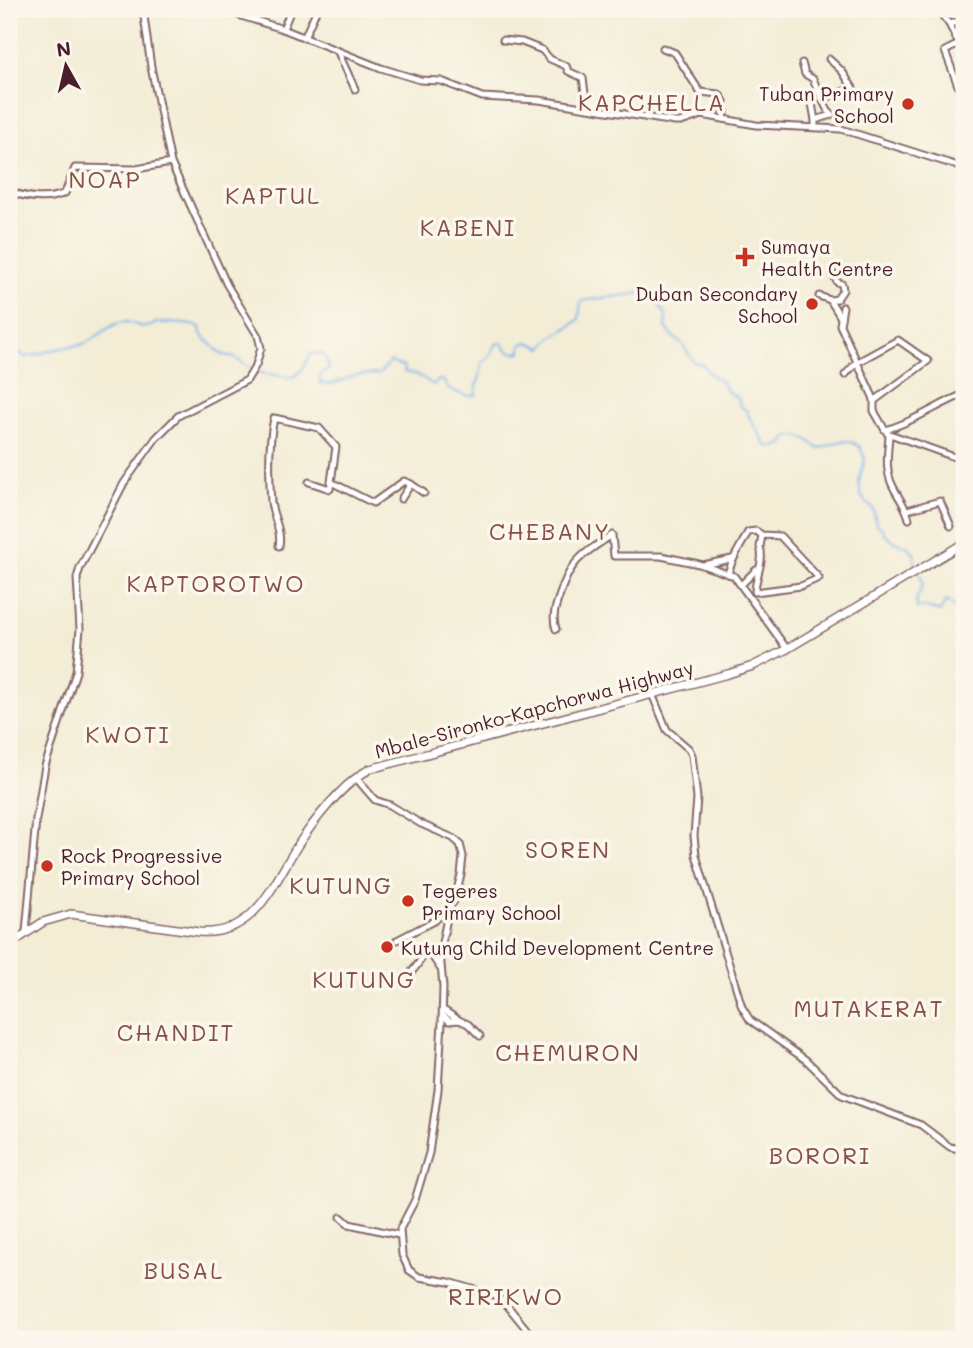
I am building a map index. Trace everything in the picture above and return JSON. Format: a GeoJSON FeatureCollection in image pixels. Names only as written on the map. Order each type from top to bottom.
{"type":"FeatureCollection","features":[{"type":"Feature","properties":{"kind":"main road","name":"Mbale-Sironko-Kapchorwa Highway"},"geometry":{"type":"LineString","coordinates":[[9,945],[43,922],[72,914],[209,933],[231,928],[260,907],[301,841],[356,778],[370,769],[728,674],[761,662],[964,543]]}},
{"type":"Feature","properties":{"kind":"street"},"geometry":{"type":"LineString","coordinates":[[26,932],[36,819],[44,766],[75,674],[80,629],[77,578],[80,568],[124,484],[167,424],[196,405],[237,387],[250,376],[261,348],[258,336],[227,285],[171,163],[151,67],[143,9]]}},
{"type":"Feature","properties":{"kind":"street"},"geometry":{"type":"LineString","coordinates":[[219,9],[283,29],[381,68],[420,80],[441,81],[482,97],[539,100],[675,122],[702,115],[756,125],[815,123],[850,131],[964,168]]}},
{"type":"Feature","properties":{"kind":"street"},"geometry":{"type":"LineString","coordinates":[[283,29],[290,12],[287,9]]}},
{"type":"Feature","properties":{"kind":"street"},"geometry":{"type":"LineString","coordinates":[[304,38],[317,9]]}},
{"type":"Feature","properties":{"kind":"street"},"geometry":{"type":"LineString","coordinates":[[937,9],[949,24],[959,44],[945,51],[962,89],[964,102]]}},
{"type":"Feature","properties":{"kind":"street"},"geometry":{"type":"LineString","coordinates":[[949,24],[964,20]]}},
{"type":"Feature","properties":{"kind":"street"},"geometry":{"type":"LineString","coordinates":[[503,40],[522,42],[542,50],[550,59],[583,78],[585,107]]}},
{"type":"Feature","properties":{"kind":"street"},"geometry":{"type":"LineString","coordinates":[[663,48],[676,52],[699,92],[719,94],[724,101],[720,106],[726,114],[724,119]]}},
{"type":"Feature","properties":{"kind":"street"},"geometry":{"type":"LineString","coordinates":[[338,52],[355,89]]}},
{"type":"Feature","properties":{"kind":"street"},"geometry":{"type":"LineString","coordinates":[[822,99],[853,88],[842,71],[829,59]]}},
{"type":"Feature","properties":{"kind":"street"},"geometry":{"type":"LineString","coordinates":[[802,63],[805,74],[813,79],[832,115],[815,123]]}},
{"type":"Feature","properties":{"kind":"street"},"geometry":{"type":"LineString","coordinates":[[811,97],[815,123]]}},
{"type":"Feature","properties":{"kind":"street"},"geometry":{"type":"LineString","coordinates":[[9,191],[27,196],[52,197],[65,193],[75,168],[136,169],[171,163]]}},
{"type":"Feature","properties":{"kind":"street"},"geometry":{"type":"LineString","coordinates":[[819,296],[830,300],[837,299],[843,290],[842,284],[837,282],[833,274]]}},
{"type":"Feature","properties":{"kind":"street"},"geometry":{"type":"LineString","coordinates":[[830,300],[841,318]]}},
{"type":"Feature","properties":{"kind":"street"},"geometry":{"type":"LineString","coordinates":[[843,307],[840,325],[874,401],[874,411],[887,433],[887,464],[891,482],[907,510],[909,520]]}},
{"type":"Feature","properties":{"kind":"street"},"geometry":{"type":"LineString","coordinates":[[845,375],[856,363],[898,340],[928,361],[874,401]]}},
{"type":"Feature","properties":{"kind":"street"},"geometry":{"type":"LineString","coordinates":[[887,433],[964,394]]}},
{"type":"Feature","properties":{"kind":"street"},"geometry":{"type":"LineString","coordinates":[[279,546],[281,536],[272,505],[269,444],[274,418],[320,428],[335,447],[330,489],[309,482]]}},
{"type":"Feature","properties":{"kind":"street"},"geometry":{"type":"LineString","coordinates":[[887,433],[960,459]]}},
{"type":"Feature","properties":{"kind":"street"},"geometry":{"type":"LineString","coordinates":[[331,482],[373,503],[404,481],[424,492]]}},
{"type":"Feature","properties":{"kind":"street"},"geometry":{"type":"LineString","coordinates":[[401,499],[411,484]]}},
{"type":"Feature","properties":{"kind":"street"},"geometry":{"type":"LineString","coordinates":[[907,510],[940,501],[951,526]]}},
{"type":"Feature","properties":{"kind":"street"},"geometry":{"type":"LineString","coordinates":[[728,574],[732,559],[748,532],[755,531],[762,535],[780,536],[819,578],[801,586],[755,592],[761,563],[762,535]]}},
{"type":"Feature","properties":{"kind":"street"},"geometry":{"type":"LineString","coordinates":[[556,629],[553,614],[567,572],[587,551],[611,535],[614,556],[661,556],[703,565],[734,576],[787,649]]}},
{"type":"Feature","properties":{"kind":"street"},"geometry":{"type":"LineString","coordinates":[[703,565],[732,559]]}},
{"type":"Feature","properties":{"kind":"street"},"geometry":{"type":"LineString","coordinates":[[741,585],[758,569]]}},
{"type":"Feature","properties":{"kind":"street"},"geometry":{"type":"LineString","coordinates":[[652,694],[667,730],[691,752],[697,798],[696,855],[747,1016],[806,1060],[842,1095],[921,1125],[950,1147],[964,1150]]}},
{"type":"Feature","properties":{"kind":"street"},"geometry":{"type":"LineString","coordinates":[[356,778],[375,800],[390,805],[460,844],[462,868],[454,901],[433,921],[397,940]]}},
{"type":"Feature","properties":{"kind":"street"},"geometry":{"type":"LineString","coordinates":[[449,908],[441,946],[443,987],[438,1090],[429,1153],[415,1200],[402,1222],[399,1235],[402,1255],[414,1274],[424,1279],[449,1282],[496,1296],[528,1331],[531,1339]]}},
{"type":"Feature","properties":{"kind":"street"},"geometry":{"type":"LineString","coordinates":[[403,980],[413,973],[427,948],[442,971],[445,1014],[441,1041]]}},
{"type":"Feature","properties":{"kind":"street"},"geometry":{"type":"LineString","coordinates":[[445,1014],[449,1021],[459,1020],[468,1024],[480,1037]]}},
{"type":"Feature","properties":{"kind":"street"},"geometry":{"type":"LineString","coordinates":[[341,1217],[349,1224],[399,1235]]}},
{"type":"Feature","properties":{"kind":"waterway"},"geometry":{"type":"LineString","coordinates":[[9,351],[18,351],[25,357],[79,345],[120,323],[129,322],[144,327],[157,323],[191,325],[200,327],[201,334],[221,354],[235,358],[257,372],[292,378],[301,371],[311,354],[321,353],[329,369],[320,375],[320,383],[330,384],[358,375],[379,374],[390,362],[404,367],[404,372],[418,375],[434,385],[443,380],[448,389],[467,396],[476,395],[482,363],[497,343],[502,343],[510,352],[515,353],[521,352],[521,345],[528,342],[543,348],[550,339],[579,319],[581,301],[652,294],[666,315],[666,327],[672,336],[682,344],[694,362],[703,365],[721,381],[728,392],[738,398],[740,406],[747,411],[765,445],[774,447],[783,444],[787,437],[796,436],[808,440],[819,449],[844,441],[860,447],[865,459],[859,481],[861,495],[873,508],[876,524],[883,529],[884,534],[915,554],[916,567]]}},
{"type":"Feature","properties":{"kind":"waterway"},"geometry":{"type":"LineString","coordinates":[[919,572],[923,583],[916,601],[917,608],[924,607],[940,612],[946,601],[958,614],[964,616]]}},
{"type":"Feature","properties":{"kind":"place","name":"Tuban Primary School"},"geometry":{"type":"Point","coordinates":[908,104]}},
{"type":"Feature","properties":{"kind":"place","name":"Sumaya Health Centre"},"geometry":{"type":"Point","coordinates":[745,257]}},
{"type":"Feature","properties":{"kind":"place","name":"Duban Secondary School"},"geometry":{"type":"Point","coordinates":[812,304]}},
{"type":"Feature","properties":{"kind":"place","name":"Rock Progressive Primary School"},"geometry":{"type":"Point","coordinates":[47,866]}},
{"type":"Feature","properties":{"kind":"place","name":"Tegeres Primary School"},"geometry":{"type":"Point","coordinates":[408,901]}},
{"type":"Feature","properties":{"kind":"place","name":"Kutung Child Development Centre"},"geometry":{"type":"Point","coordinates":[387,947]}},
{"type":"Feature","properties":{"kind":"district","name":"KAPCHELLA"},"geometry":{"type":"Point","coordinates":[652,102]}},
{"type":"Feature","properties":{"kind":"district","name":"NOAP"},"geometry":{"type":"Point","coordinates":[105,179]}},
{"type":"Feature","properties":{"kind":"district","name":"KAPTUL"},"geometry":{"type":"Point","coordinates":[273,195]}},
{"type":"Feature","properties":{"kind":"district","name":"KABENI"},"geometry":{"type":"Point","coordinates":[468,227]}},
{"type":"Feature","properties":{"kind":"district","name":"CHEBANY"},"geometry":{"type":"Point","coordinates":[550,531]}},
{"type":"Feature","properties":{"kind":"district","name":"KAPTOROTWO"},"geometry":{"type":"Point","coordinates":[216,583]}},
{"type":"Feature","properties":{"kind":"district","name":"KWOTI"},"geometry":{"type":"Point","coordinates":[128,734]}},
{"type":"Feature","properties":{"kind":"district","name":"SOREN"},"geometry":{"type":"Point","coordinates":[568,849]}},
{"type":"Feature","properties":{"kind":"district","name":"KUTUNG"},"geometry":{"type":"Point","coordinates":[341,885]}},
{"type":"Feature","properties":{"kind":"district","name":"KUTUNG"},"geometry":{"type":"Point","coordinates":[364,979]}},
{"type":"Feature","properties":{"kind":"district","name":"MUTAKERAT"},"geometry":{"type":"Point","coordinates":[869,1008]}},
{"type":"Feature","properties":{"kind":"district","name":"CHANDIT"},"geometry":{"type":"Point","coordinates":[176,1032]}},
{"type":"Feature","properties":{"kind":"district","name":"CHEMURON"},"geometry":{"type":"Point","coordinates":[568,1052]}},
{"type":"Feature","properties":{"kind":"district","name":"BORORI"},"geometry":{"type":"Point","coordinates":[820,1155]}},
{"type":"Feature","properties":{"kind":"district","name":"BUSAL"},"geometry":{"type":"Point","coordinates":[184,1270]}},
{"type":"Feature","properties":{"kind":"district","name":"RIRIKWO"},"geometry":{"type":"Point","coordinates":[506,1296]}}]}
